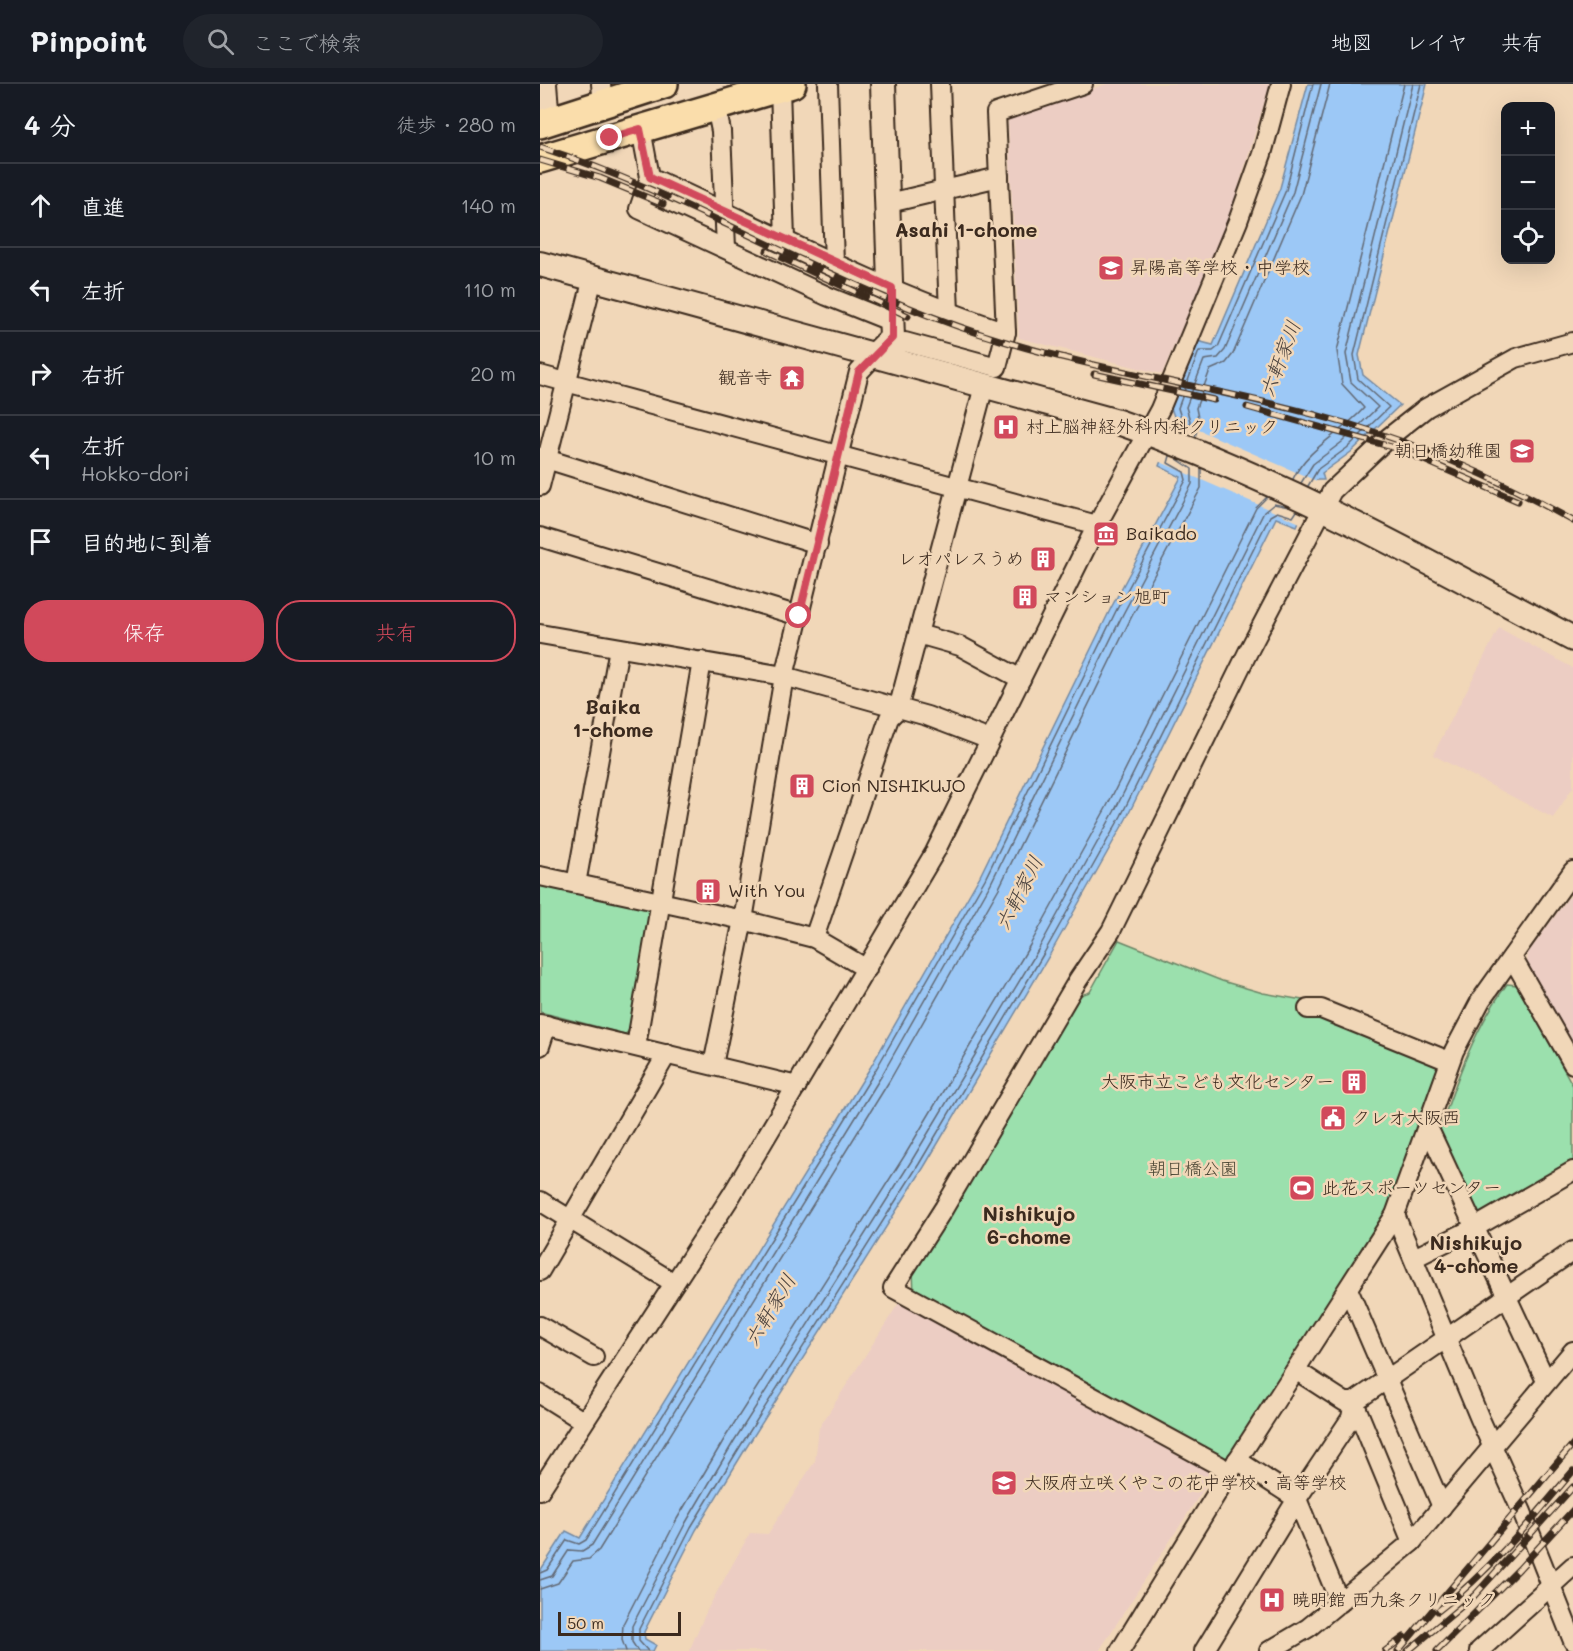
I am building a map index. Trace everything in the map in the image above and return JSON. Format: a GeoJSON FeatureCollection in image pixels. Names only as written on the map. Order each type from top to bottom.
{"type":"FeatureCollection","features":[{"type":"Feature","properties":{"kind":"main road"},"geometry":{"type":"LineString","coordinates":[[545,122],[602,94],[658,85]]}},
{"type":"Feature","properties":{"kind":"main road"},"geometry":{"type":"LineString","coordinates":[[540,159],[786,86]]}},
{"type":"Feature","properties":{"kind":"street"},"geometry":{"type":"LineString","coordinates":[[545,122],[547,84]]}},
{"type":"Feature","properties":{"kind":"street"},"geometry":{"type":"LineString","coordinates":[[828,84],[834,263]]}},
{"type":"Feature","properties":{"kind":"street"},"geometry":{"type":"LineString","coordinates":[[713,1065],[743,920],[784,676],[838,456],[859,372],[892,338],[883,84]]}},
{"type":"Feature","properties":{"kind":"street"},"geometry":{"type":"LineString","coordinates":[[940,84],[949,313]]}},
{"type":"Feature","properties":{"kind":"street"},"geometry":{"type":"LineString","coordinates":[[874,356],[905,342],[998,367],[1006,332],[996,113],[1040,91],[1083,84]]}},
{"type":"Feature","properties":{"kind":"street"},"geometry":{"type":"LineString","coordinates":[[540,1490],[731,1196],[867,969],[935,852],[1097,525],[1157,436],[1160,409],[1238,221],[1262,154],[1281,84]]}},
{"type":"Feature","properties":{"kind":"street"},"geometry":{"type":"LineString","coordinates":[[785,240],[786,86]]}},
{"type":"Feature","properties":{"kind":"street"},"geometry":{"type":"LineString","coordinates":[[716,107],[721,131],[726,248]]}},
{"type":"Feature","properties":{"kind":"street"},"geometry":{"type":"LineString","coordinates":[[640,129],[650,177],[639,209],[827,296],[892,322]]}},
{"type":"Feature","properties":{"kind":"street"},"geometry":{"type":"LineString","coordinates":[[650,177],[834,263],[949,313],[1006,332]]}},
{"type":"Feature","properties":{"kind":"street"},"geometry":{"type":"LineString","coordinates":[[889,203],[999,177]]}},
{"type":"Feature","properties":{"kind":"street"},"geometry":{"type":"LineString","coordinates":[[540,264],[1157,436],[1317,504],[1573,639]]}},
{"type":"Feature","properties":{"kind":"street"},"geometry":{"type":"LineString","coordinates":[[540,486],[543,458],[593,278]]}},
{"type":"Feature","properties":{"kind":"street"},"geometry":{"type":"LineString","coordinates":[[1340,1603],[1297,1499],[893,1288],[944,1208],[1078,980],[1111,932],[1317,504],[1388,438],[1426,408],[1516,358],[1573,342]]}},
{"type":"Feature","properties":{"kind":"street"},"geometry":{"type":"LineString","coordinates":[[540,375],[1097,525]]}},
{"type":"Feature","properties":{"kind":"street"},"geometry":{"type":"LineString","coordinates":[[814,938],[889,718],[898,709],[984,386]]}},
{"type":"Feature","properties":{"kind":"street"},"geometry":{"type":"LineString","coordinates":[[543,458],[818,544]]}},
{"type":"Feature","properties":{"kind":"street"},"geometry":{"type":"LineString","coordinates":[[540,537],[799,616]]}},
{"type":"Feature","properties":{"kind":"street"},"geometry":{"type":"LineString","coordinates":[[540,634],[784,676],[927,716],[990,740]]}},
{"type":"Feature","properties":{"kind":"street"},"geometry":{"type":"LineString","coordinates":[[918,634],[960,646],[1021,679]]}},
{"type":"Feature","properties":{"kind":"street"},"geometry":{"type":"LineString","coordinates":[[576,884],[619,648]]}},
{"type":"Feature","properties":{"kind":"street"},"geometry":{"type":"LineString","coordinates":[[636,1046],[702,661]]}},
{"type":"Feature","properties":{"kind":"street"},"geometry":{"type":"LineString","coordinates":[[1120,1651],[1229,1463],[1297,1371],[1395,1215],[1449,1061],[1481,1000],[1573,871]]}},
{"type":"Feature","properties":{"kind":"street"},"geometry":{"type":"LineString","coordinates":[[540,876],[743,920],[814,938],[867,969]]}},
{"type":"Feature","properties":{"kind":"street"},"geometry":{"type":"LineString","coordinates":[[1512,957],[1573,1064]]}},
{"type":"Feature","properties":{"kind":"street"},"geometry":{"type":"LineString","coordinates":[[1308,1009],[1321,1009],[1449,1061]]}},
{"type":"Feature","properties":{"kind":"street"},"geometry":{"type":"LineString","coordinates":[[540,1046],[543,1024],[797,1086]]}},
{"type":"Feature","properties":{"kind":"street"},"geometry":{"type":"LineString","coordinates":[[540,1271],[668,1054]]}},
{"type":"Feature","properties":{"kind":"street"},"geometry":{"type":"LineString","coordinates":[[1427,1125],[1546,1382]]}},
{"type":"Feature","properties":{"kind":"street"},"geometry":{"type":"LineString","coordinates":[[1414,1258],[1474,1228],[1573,1171]]}},
{"type":"Feature","properties":{"kind":"street"},"geometry":{"type":"LineString","coordinates":[[540,1201],[674,1283]]}},
{"type":"Feature","properties":{"kind":"street"},"geometry":{"type":"LineString","coordinates":[[1395,1215],[1492,1448],[1512,1487],[1573,1641]]}},
{"type":"Feature","properties":{"kind":"street"},"geometry":{"type":"LineString","coordinates":[[1297,1371],[1345,1402],[1354,1402],[1573,1251]]}},
{"type":"Feature","properties":{"kind":"street"},"geometry":{"type":"LineString","coordinates":[[1348,1289],[1442,1508]]}},
{"type":"Feature","properties":{"kind":"street"},"geometry":{"type":"LineString","coordinates":[[540,1326],[594,1357]]}},
{"type":"Feature","properties":{"kind":"street"},"geometry":{"type":"LineString","coordinates":[[1269,1651],[1308,1628],[1412,1542],[1573,1351]]}},
{"type":"Feature","properties":{"kind":"street"},"geometry":{"type":"LineString","coordinates":[[540,1394],[583,1421]]}},
{"type":"Feature","properties":{"kind":"street"},"geometry":{"type":"LineString","coordinates":[[1204,1651],[1297,1499],[1351,1418],[1354,1402]]}},
{"type":"Feature","properties":{"kind":"street"},"geometry":{"type":"LineString","coordinates":[[1354,1402],[1412,1542]]}},
{"type":"Feature","properties":{"kind":"street"},"geometry":{"type":"LineString","coordinates":[[1479,1651],[1573,1566]]}},
{"type":"Feature","properties":{"kind":"shaded area","name":"昇陽高等学校・中学校"},"geometry":{"type":"Polygon","coordinates":[[[1107,84],[1270,84],[1229,218],[1162,374],[1019,338],[1008,121],[1013,116],[1107,84]]]}},
{"type":"Feature","properties":{"kind":"shaded area"},"geometry":{"type":"Polygon","coordinates":[[[1499,628],[1573,668],[1573,787],[1553,818],[1433,755],[1499,628]]]}},
{"type":"Feature","properties":{"kind":"shaded area"},"geometry":{"type":"Polygon","coordinates":[[[1573,896],[1573,1044],[1527,964],[1528,953],[1568,898],[1573,896]]]}},
{"type":"Feature","properties":{"kind":"shaded area","name":"大阪府立咲くやこの花中学校・高等学校"},"geometry":{"type":"Polygon","coordinates":[[[902,1298],[1217,1468],[1099,1651],[689,1651],[707,1610],[750,1533],[768,1534],[815,1461],[819,1428],[902,1298]]]}},
{"type":"Feature","properties":{"kind":"green space"},"geometry":{"type":"Polygon","coordinates":[[[540,885],[647,908],[653,917],[633,1028],[625,1034],[540,1012],[540,885]]]}},
{"type":"Feature","properties":{"kind":"green space","name":"朝日橋公園"},"geometry":{"type":"Polygon","coordinates":[[[1119,940],[1222,981],[1263,993],[1325,1004],[1445,1055],[1392,1210],[1229,1460],[914,1295],[913,1269],[1075,997],[1090,992],[1119,940]]]}},
{"type":"Feature","properties":{"kind":"green space"},"geometry":{"type":"Polygon","coordinates":[[[1507,984],[1517,985],[1573,1086],[1573,1162],[1479,1214],[1473,1213],[1438,1135],[1475,1038],[1507,984]]]}},
{"type":"Feature","properties":{"kind":"water","name":"六軒家川"},"geometry":{"type":"Polygon","coordinates":[[[1308,84],[1427,84],[1359,355],[1363,375],[1400,405],[1351,452],[1322,473],[1324,480],[1317,480],[1297,526],[1276,518],[1126,819],[1049,956],[924,1167],[696,1530],[644,1632],[645,1639],[656,1645],[653,1651],[540,1651],[540,1571],[566,1531],[580,1538],[870,1068],[980,876],[1111,608],[1181,477],[1159,466],[1176,422],[1171,408],[1197,341],[1213,345],[1280,188],[1308,84]]]}},
{"type":"Feature","properties":{"kind":"pier"},"geometry":{"type":"Polygon","coordinates":[[[1176,420],[1319,482],[1300,523],[1158,461],[1176,420]]]}},
{"type":"Feature","properties":{"kind":"railway"},"geometry":{"type":"LineString","coordinates":[[540,147],[597,167],[653,191],[927,315],[984,335],[1068,359],[1281,406],[1356,426],[1420,448],[1482,474],[1573,521]]}},
{"type":"Feature","properties":{"kind":"railway"},"geometry":{"type":"LineString","coordinates":[[540,160],[600,178],[663,204]]}},
{"type":"Feature","properties":{"kind":"railway"},"geometry":{"type":"LineString","coordinates":[[767,251],[908,316]]}},
{"type":"Feature","properties":{"kind":"railway"},"geometry":{"type":"LineString","coordinates":[[1094,374],[1214,400]]}},
{"type":"Feature","properties":{"kind":"railway"},"geometry":{"type":"LineString","coordinates":[[1247,407],[1399,449],[1518,501]]}},
{"type":"Feature","properties":{"kind":"railway"},"geometry":{"type":"LineString","coordinates":[[1398,1651],[1573,1444]]}},
{"type":"Feature","properties":{"kind":"railway"},"geometry":{"type":"LineString","coordinates":[[1438,1611],[1475,1579],[1526,1527],[1573,1471]]}},
{"type":"Feature","properties":{"kind":"railway"},"geometry":{"type":"LineString","coordinates":[[1408,1651],[1475,1595],[1573,1487]]}},
{"type":"Feature","properties":{"kind":"railway"},"geometry":{"type":"LineString","coordinates":[[1437,1651],[1519,1569],[1573,1510]]}},
{"type":"Feature","properties":{"kind":"railway"},"geometry":{"type":"LineString","coordinates":[[1385,1651],[1404,1637]]}},
{"type":"Feature","properties":{"kind":"place","name":"昇陽高等学校・中学校"},"geometry":{"type":"Point","coordinates":[1111,268]}},
{"type":"Feature","properties":{"kind":"place","name":"観音寺"},"geometry":{"type":"Point","coordinates":[792,378]}},
{"type":"Feature","properties":{"kind":"place","name":"村上脳神経外科内科クリニック"},"geometry":{"type":"Point","coordinates":[1006,427]}},
{"type":"Feature","properties":{"kind":"place","name":"朝日橋幼稚園"},"geometry":{"type":"Point","coordinates":[1522,451]}},
{"type":"Feature","properties":{"kind":"place","name":"Baikado"},"geometry":{"type":"Point","coordinates":[1106,534]}},
{"type":"Feature","properties":{"kind":"place","name":"レオパレスうめ"},"geometry":{"type":"Point","coordinates":[1043,559]}},
{"type":"Feature","properties":{"kind":"place","name":"マンション旭町"},"geometry":{"type":"Point","coordinates":[1025,597]}},
{"type":"Feature","properties":{"kind":"place","name":"Cion NISHIKUJO"},"geometry":{"type":"Point","coordinates":[802,786]}},
{"type":"Feature","properties":{"kind":"place","name":"With You"},"geometry":{"type":"Point","coordinates":[708,891]}},
{"type":"Feature","properties":{"kind":"place","name":"大阪市立こども文化センター"},"geometry":{"type":"Point","coordinates":[1354,1082]}},
{"type":"Feature","properties":{"kind":"place","name":"クレオ大阪西"},"geometry":{"type":"Point","coordinates":[1333,1118]}},
{"type":"Feature","properties":{"kind":"place","name":"此花スポーツセンター"},"geometry":{"type":"Point","coordinates":[1302,1188]}},
{"type":"Feature","properties":{"kind":"place","name":"大阪府立咲くやこの花中学校・高等学校"},"geometry":{"type":"Point","coordinates":[1004,1483]}},
{"type":"Feature","properties":{"kind":"place","name":"暁明館 西九条クリニック"},"geometry":{"type":"Point","coordinates":[1272,1600]}},
{"type":"Feature","properties":{"kind":"district","name":"Asahi 1-chome"},"geometry":{"type":"Point","coordinates":[966,230]}},
{"type":"Feature","properties":{"kind":"district","name":"Baika 1-chome"},"geometry":{"type":"Point","coordinates":[613,718]}},
{"type":"Feature","properties":{"kind":"district","name":"Nishikujo 6-chome"},"geometry":{"type":"Point","coordinates":[1029,1226]}},
{"type":"Feature","properties":{"kind":"district","name":"Nishikujo 4-chome"},"geometry":{"type":"Point","coordinates":[1476,1254]}},
{"type":"Feature","properties":{"kind":"route"},"geometry":{"type":"LineString","coordinates":[[610,138],[640,129],[647,153],[650,177],[892,288],[892,338],[859,372],[799,616]]}}]}
